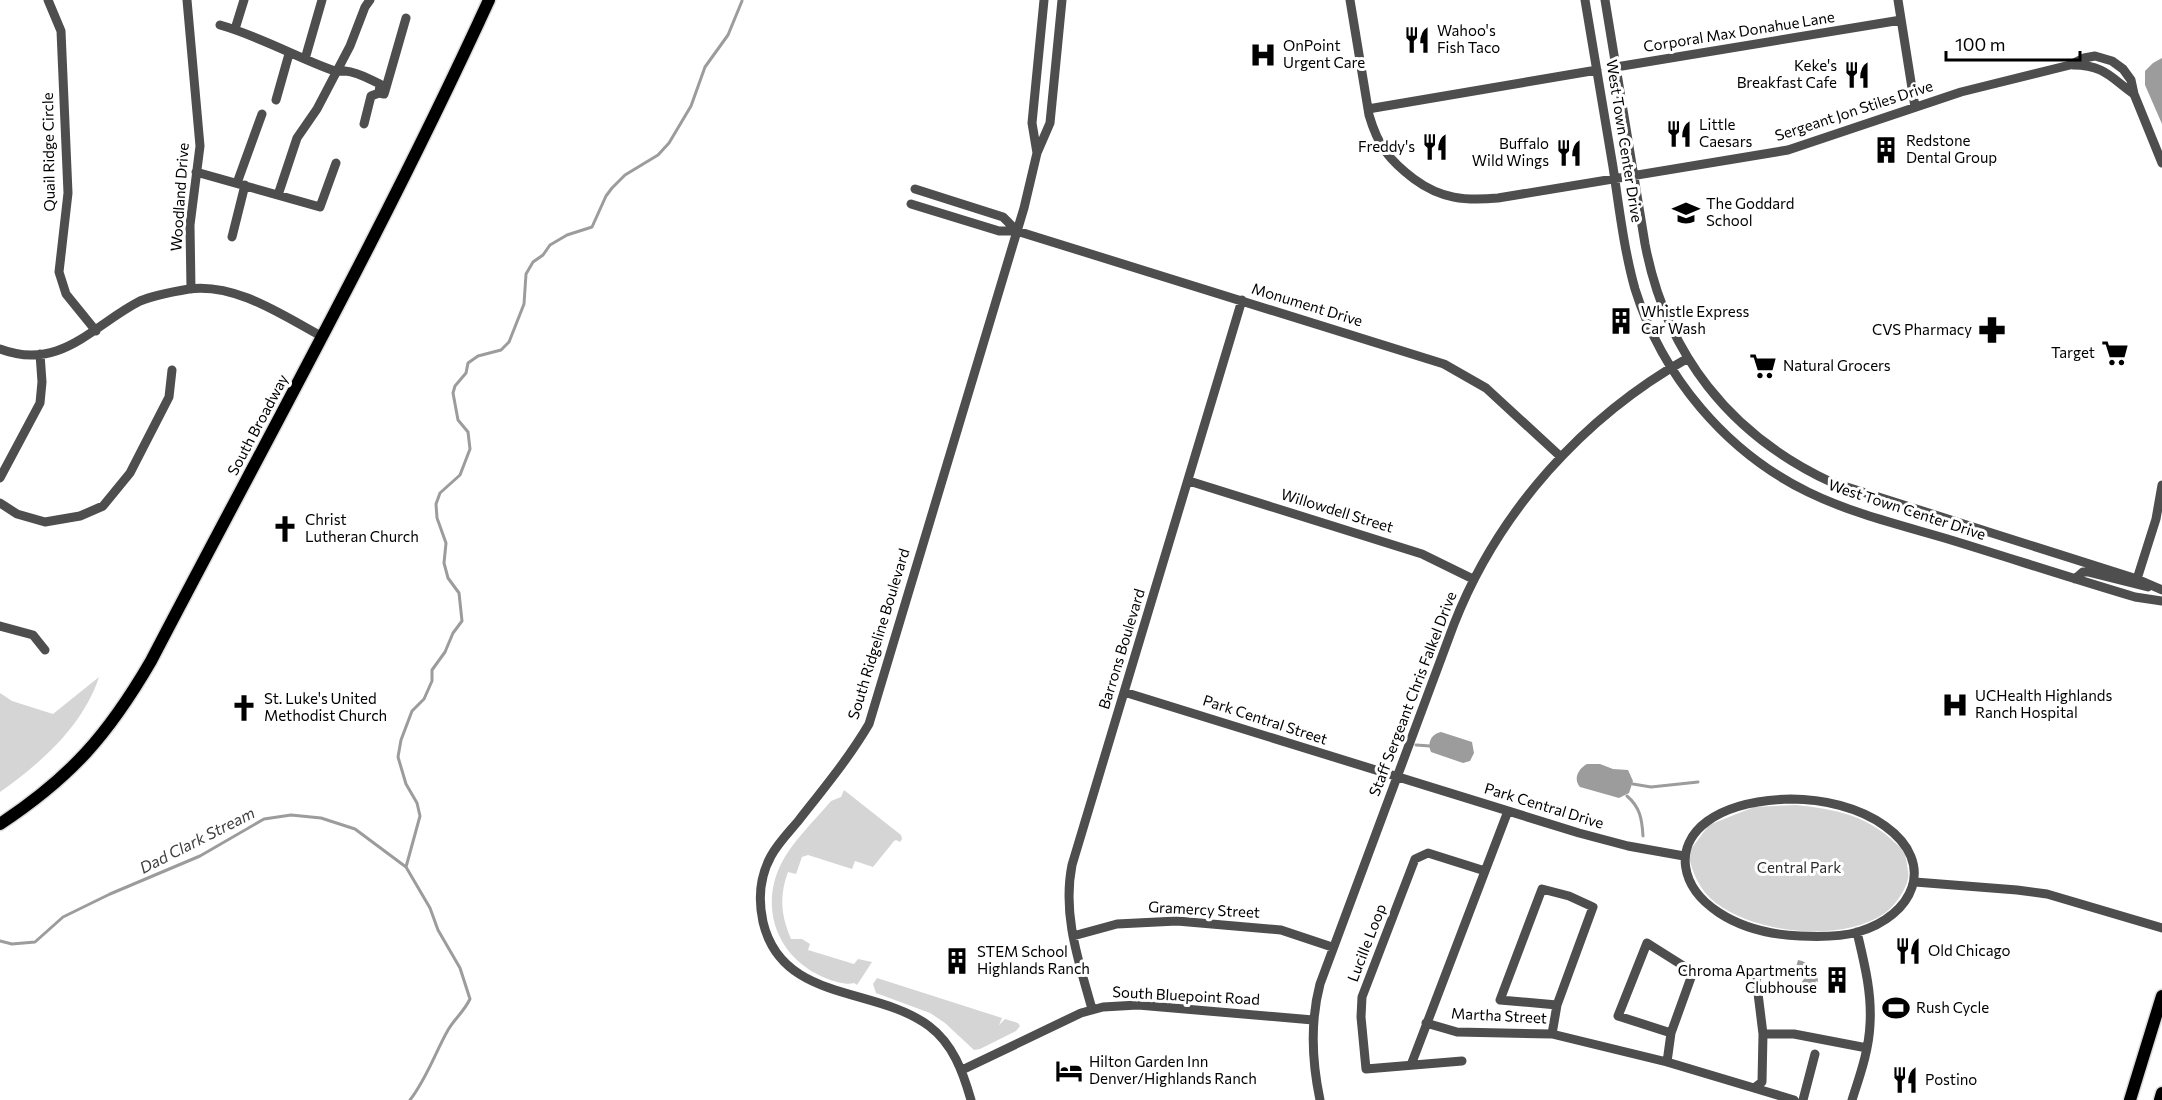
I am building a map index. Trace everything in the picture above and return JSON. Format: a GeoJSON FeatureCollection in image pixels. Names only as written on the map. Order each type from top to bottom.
{"type":"FeatureCollection","features":[{"type":"Feature","properties":{"kind":"main road","name":"South Broadway"},"geometry":{"type":"LineString","coordinates":[[0,824],[72,769],[100,738],[127,702],[151,661],[321,336],[450,85],[489,0]]}},
{"type":"Feature","properties":{"kind":"main road"},"geometry":{"type":"LineString","coordinates":[[2130,1100],[2162,996]]}},
{"type":"Feature","properties":{"kind":"main road"},"geometry":{"type":"LineString","coordinates":[[2160,1100],[2162,1093]]}},
{"type":"Feature","properties":{"kind":"street","name":"Quail Ridge Circle"},"geometry":{"type":"LineString","coordinates":[[48,0],[61,31],[68,182],[59,272],[66,294],[96,331]]}},
{"type":"Feature","properties":{"kind":"street","name":"Woodland Drive"},"geometry":{"type":"LineString","coordinates":[[187,0],[200,146],[190,225],[191,289]]}},
{"type":"Feature","properties":{"kind":"street"},"geometry":{"type":"LineString","coordinates":[[235,29],[243,0]]}},
{"type":"Feature","properties":{"kind":"street"},"geometry":{"type":"LineString","coordinates":[[305,59],[322,0]]}},
{"type":"Feature","properties":{"kind":"street"},"geometry":{"type":"LineString","coordinates":[[278,195],[297,138],[317,109],[350,46],[369,0]]}},
{"type":"Feature","properties":{"kind":"street","name":"South Ridgeline Boulevard"},"geometry":{"type":"LineString","coordinates":[[1037,153],[1032,123],[1044,0]]}},
{"type":"Feature","properties":{"kind":"street","name":"South Ridgeline Boulevard"},"geometry":{"type":"LineString","coordinates":[[971,1100],[962,1070],[946,1043],[929,1026],[902,1011],[822,986],[798,974],[780,959],[767,937],[760,910],[761,880],[771,855],[853,751],[869,724],[1017,231],[1037,153],[1050,123],[1062,0]]}},
{"type":"Feature","properties":{"kind":"street","name":"Sergeant Jon Stiles Drive"},"geometry":{"type":"LineString","coordinates":[[1350,0],[1374,132],[1400,170],[1424,187],[1444,195],[1469,200],[1492,198],[1791,149],[1971,90],[2070,65],[2086,66],[2105,72],[2133,94],[2162,163]]}},
{"type":"Feature","properties":{"kind":"street","name":"West Town Center Drive"},"geometry":{"type":"LineString","coordinates":[[1585,0],[1614,179],[1636,291],[1648,324],[1671,368],[1701,408],[1728,437],[1766,467],[1803,490],[1868,514],[2075,579],[2135,597],[2162,601]]}},
{"type":"Feature","properties":{"kind":"street","name":"West Town Center Drive"},"geometry":{"type":"LineString","coordinates":[[1605,0],[1645,244],[1654,283],[1668,321],[1688,358],[1710,390],[1741,423],[1771,448],[1818,476],[1870,496],[2137,579],[2162,590]]}},
{"type":"Feature","properties":{"kind":"street"},"geometry":{"type":"LineString","coordinates":[[1898,0],[1915,107]]}},
{"type":"Feature","properties":{"kind":"street"},"geometry":{"type":"LineString","coordinates":[[364,124],[379,93],[406,18]]}},
{"type":"Feature","properties":{"kind":"street","name":"Corporal Max Donahue Lane"},"geometry":{"type":"LineString","coordinates":[[1616,67],[1901,20]]}},
{"type":"Feature","properties":{"kind":"street"},"geometry":{"type":"LineString","coordinates":[[220,25],[247,33],[335,72],[346,71],[363,75],[380,84],[379,93]]}},
{"type":"Feature","properties":{"kind":"street"},"geometry":{"type":"LineString","coordinates":[[276,100],[290,54]]}},
{"type":"Feature","properties":{"kind":"street"},"geometry":{"type":"LineString","coordinates":[[1368,109],[1597,70]]}},
{"type":"Feature","properties":{"kind":"street"},"geometry":{"type":"LineString","coordinates":[[232,237],[241,184],[262,114]]}},
{"type":"Feature","properties":{"kind":"street"},"geometry":{"type":"LineString","coordinates":[[196,172],[320,207],[336,163]]}},
{"type":"Feature","properties":{"kind":"street","name":"Monument Drive"},"geometry":{"type":"LineString","coordinates":[[915,189],[1003,218],[1017,231]]}},
{"type":"Feature","properties":{"kind":"street","name":"Monument Drive"},"geometry":{"type":"LineString","coordinates":[[911,204],[999,231],[1017,231],[1419,355],[1456,370],[1486,388],[1502,400],[1561,457]]}},
{"type":"Feature","properties":{"kind":"street"},"geometry":{"type":"LineString","coordinates":[[0,349],[13,354],[40,354],[65,349],[142,300],[191,289],[220,291],[249,297],[321,336]]}},
{"type":"Feature","properties":{"kind":"street","name":"Barrons Boulevard"},"geometry":{"type":"LineString","coordinates":[[1092,1009],[1073,936],[1069,905],[1070,875],[1242,300]]}},
{"type":"Feature","properties":{"kind":"street"},"geometry":{"type":"LineString","coordinates":[[0,478],[39,403],[42,382],[40,354]]}},
{"type":"Feature","properties":{"kind":"street","name":"Staff Sergeant Chris Falkel Drive"},"geometry":{"type":"LineString","coordinates":[[1320,1100],[1313,1056],[1313,1020],[1318,989],[1473,579],[1506,525],[1561,457],[1610,412],[1688,358]]}},
{"type":"Feature","properties":{"kind":"street"},"geometry":{"type":"LineString","coordinates":[[0,503],[17,514],[45,522],[80,516],[103,506],[130,473],[160,416],[169,397],[172,370]]}},
{"type":"Feature","properties":{"kind":"street","name":"Willowdell Street"},"geometry":{"type":"LineString","coordinates":[[1189,481],[1414,551],[1440,561],[1473,579]]}},
{"type":"Feature","properties":{"kind":"street"},"geometry":{"type":"LineString","coordinates":[[2137,579],[2156,519],[2162,484]]}},
{"type":"Feature","properties":{"kind":"street"},"geometry":{"type":"LineString","coordinates":[[2075,579],[2083,572],[2088,572],[2129,584],[2162,590]]}},
{"type":"Feature","properties":{"kind":"street"},"geometry":{"type":"LineString","coordinates":[[0,626],[33,635],[45,650]]}},
{"type":"Feature","properties":{"kind":"street","name":"Park Central Street"},"geometry":{"type":"LineString","coordinates":[[1124,692],[1397,777]]}},
{"type":"Feature","properties":{"kind":"street","name":"Park Central Drive"},"geometry":{"type":"LineString","coordinates":[[1397,777],[1618,844],[1684,856]]}},
{"type":"Feature","properties":{"kind":"street"},"geometry":{"type":"LineString","coordinates":[[1806,799],[1831,803],[1853,810],[1886,826],[1909,852],[1914,864],[1915,882],[1907,900],[1897,911],[1879,924],[1857,932],[1827,936],[1787,935],[1759,930],[1730,920],[1713,909],[1696,892],[1686,872],[1684,856],[1689,841],[1696,832],[1716,815],[1762,800],[1806,799]]}},
{"type":"Feature","properties":{"kind":"street","name":"Martha Street"},"geometry":{"type":"LineString","coordinates":[[1508,811],[1426,1023],[1457,1032],[1552,1034],[1666,1062],[1794,1100]]}},
{"type":"Feature","properties":{"kind":"street","name":"Lucille Loop"},"geometry":{"type":"LineString","coordinates":[[1462,1062],[1366,1069],[1361,1017],[1362,997],[1415,859],[1428,853],[1485,871]]}},
{"type":"Feature","properties":{"kind":"street"},"geometry":{"type":"LineString","coordinates":[[1915,882],[2047,894],[2162,928]]}},
{"type":"Feature","properties":{"kind":"street"},"geometry":{"type":"LineString","coordinates":[[1552,1034],[1557,1005],[1593,907],[1569,896],[1542,889],[1500,1000],[1557,1005]]}},
{"type":"Feature","properties":{"kind":"street","name":"Gramercy Street"},"geometry":{"type":"LineString","coordinates":[[1073,936],[1117,924],[1154,920],[1281,930],[1332,947]]}},
{"type":"Feature","properties":{"kind":"street"},"geometry":{"type":"LineString","coordinates":[[1852,1100],[1867,1048],[1870,1027],[1870,1002],[1857,932]]}},
{"type":"Feature","properties":{"kind":"street"},"geometry":{"type":"LineString","coordinates":[[1666,1062],[1671,1033],[1693,972],[1647,943],[1618,1016],[1671,1033]]}},
{"type":"Feature","properties":{"kind":"street"},"geometry":{"type":"LineString","coordinates":[[1754,1088],[1762,1082],[1763,1034],[1756,977]]}},
{"type":"Feature","properties":{"kind":"street","name":"South Bluepoint Road"},"geometry":{"type":"LineString","coordinates":[[962,1070],[1092,1009],[1114,1005],[1138,1005],[1313,1020]]}},
{"type":"Feature","properties":{"kind":"street"},"geometry":{"type":"LineString","coordinates":[[1411,1065],[1426,1023]]}},
{"type":"Feature","properties":{"kind":"street"},"geometry":{"type":"LineString","coordinates":[[1763,1034],[1794,1034],[1867,1048]]}},
{"type":"Feature","properties":{"kind":"street"},"geometry":{"type":"LineString","coordinates":[[1803,1100],[1815,1054]]}},
{"type":"Feature","properties":{"kind":"green space"},"geometry":{"type":"Polygon","coordinates":[[[99,677],[83,712],[59,742],[31,769],[0,792],[0,693],[12,701],[53,714],[99,677]]]}},
{"type":"Feature","properties":{"kind":"green space"},"geometry":{"type":"Polygon","coordinates":[[[844,790],[901,835],[902,839],[900,842],[894,841],[873,867],[855,861],[852,869],[808,855],[802,857],[796,874],[788,872],[783,889],[782,906],[791,939],[802,939],[810,944],[808,950],[854,964],[858,959],[872,962],[857,985],[823,977],[795,958],[778,934],[772,906],[776,876],[782,862],[799,838],[831,801],[841,797],[844,790]]]}},
{"type":"Feature","properties":{"kind":"green space","name":"Central Park"},"geometry":{"type":"Polygon","coordinates":[[[1796,805],[1822,808],[1859,819],[1881,831],[1903,851],[1906,858],[1907,882],[1889,910],[1867,922],[1846,928],[1800,931],[1776,928],[1733,914],[1716,903],[1705,892],[1694,874],[1688,853],[1709,825],[1754,807],[1796,805]]]}},
{"type":"Feature","properties":{"kind":"green space"},"geometry":{"type":"Polygon","coordinates":[[[877,978],[1002,1018],[999,1025],[1005,1019],[1018,1023],[1020,1026],[1016,1031],[974,1050],[945,1023],[930,1013],[876,993],[873,984],[877,978]]]}},
{"type":"Feature","properties":{"kind":"shaded area"},"geometry":{"type":"Polygon","coordinates":[[[2162,58],[2162,124],[2145,85],[2145,71],[2162,58]]]}},
{"type":"Feature","properties":{"kind":"shaded area"},"geometry":{"type":"Polygon","coordinates":[[[1441,732],[1472,742],[1474,753],[1470,761],[1463,763],[1431,752],[1429,745],[1431,739],[1441,732]]]}},
{"type":"Feature","properties":{"kind":"shaded area"},"geometry":{"type":"Polygon","coordinates":[[[1587,764],[1600,764],[1613,769],[1628,770],[1633,781],[1629,793],[1619,798],[1580,787],[1577,774],[1587,764]]]}},
{"type":"Feature","properties":{"kind":"shaded area"},"geometry":{"type":"Polygon","coordinates":[[[1798,960],[1806,963],[1815,971],[1818,982],[1816,981],[1814,986],[1801,983],[1804,979],[1800,975],[1796,978],[1792,967],[1796,967],[1798,960]]]}},
{"type":"Feature","properties":{"kind":"waterway"},"geometry":{"type":"LineString","coordinates":[[410,1100],[448,1030],[470,999],[460,968],[438,930],[430,908],[406,867],[420,816],[417,803],[406,784],[398,757],[401,740],[412,711],[424,699],[432,681],[432,670],[462,621],[459,593],[448,578],[444,563],[446,543],[437,518],[436,504],[440,493],[460,475],[470,449],[468,432],[458,420],[453,393],[455,386],[466,373],[468,363],[478,356],[501,350],[509,342],[524,304],[526,274],[533,262],[543,255],[550,245],[567,235],[592,227],[612,188],[625,175],[658,155],[669,143],[691,106],[705,67],[728,35],[742,1]]}},
{"type":"Feature","properties":{"kind":"waterway"},"geometry":{"type":"LineString","coordinates":[[1416,745],[1430,746]]}},
{"type":"Feature","properties":{"kind":"waterway"},"geometry":{"type":"LineString","coordinates":[[1633,784],[1651,787],[1698,782]]}},
{"type":"Feature","properties":{"kind":"waterway"},"geometry":{"type":"LineString","coordinates":[[1627,796],[1635,804],[1640,814],[1643,836]]}},
{"type":"Feature","properties":{"kind":"waterway","name":"Dad Clark Stream"},"geometry":{"type":"LineString","coordinates":[[0,941],[12,944],[35,942],[63,917],[110,894],[200,856],[264,819],[291,815],[321,818],[355,829],[406,867]]}},
{"type":"Feature","properties":{"kind":"place","name":"Wahoo's Fish Taco"},"geometry":{"type":"Point","coordinates":[1417,40]}},
{"type":"Feature","properties":{"kind":"place","name":"OnPoint Urgent Care"},"geometry":{"type":"Point","coordinates":[1263,55]}},
{"type":"Feature","properties":{"kind":"place","name":"Keke's Breakfast Cafe"},"geometry":{"type":"Point","coordinates":[1857,75]}},
{"type":"Feature","properties":{"kind":"place","name":"Little Caesars"},"geometry":{"type":"Point","coordinates":[1679,134]}},
{"type":"Feature","properties":{"kind":"place","name":"Freddy's"},"geometry":{"type":"Point","coordinates":[1435,147]}},
{"type":"Feature","properties":{"kind":"place","name":"Redstone Dental Group"},"geometry":{"type":"Point","coordinates":[1886,150]}},
{"type":"Feature","properties":{"kind":"place","name":"Buffalo Wild Wings"},"geometry":{"type":"Point","coordinates":[1569,153]}},
{"type":"Feature","properties":{"kind":"place","name":"The Goddard School"},"geometry":{"type":"Point","coordinates":[1686,213]}},
{"type":"Feature","properties":{"kind":"place","name":"Whistle Express Car Wash"},"geometry":{"type":"Point","coordinates":[1621,321]}},
{"type":"Feature","properties":{"kind":"place","name":"CVS Pharmacy"},"geometry":{"type":"Point","coordinates":[1992,330]}},
{"type":"Feature","properties":{"kind":"place","name":"Target"},"geometry":{"type":"Point","coordinates":[2115,353]}},
{"type":"Feature","properties":{"kind":"place","name":"Natural Grocers"},"geometry":{"type":"Point","coordinates":[1763,366]}},
{"type":"Feature","properties":{"kind":"place","name":"Christ Lutheran Church"},"geometry":{"type":"Point","coordinates":[285,529]}},
{"type":"Feature","properties":{"kind":"place","name":"UCHealth Highlands Ranch Hospital"},"geometry":{"type":"Point","coordinates":[1955,705]}},
{"type":"Feature","properties":{"kind":"place","name":"St. Luke's United Methodist Church"},"geometry":{"type":"Point","coordinates":[244,708]}},
{"type":"Feature","properties":{"kind":"place","name":"Old Chicago"},"geometry":{"type":"Point","coordinates":[1908,951]}},
{"type":"Feature","properties":{"kind":"place","name":"STEM School Highlands Ranch"},"geometry":{"type":"Point","coordinates":[957,961]}},
{"type":"Feature","properties":{"kind":"place","name":"Chroma Apartments Clubhouse"},"geometry":{"type":"Point","coordinates":[1837,980]}},
{"type":"Feature","properties":{"kind":"place","name":"Rush Cycle"},"geometry":{"type":"Point","coordinates":[1896,1008]}},
{"type":"Feature","properties":{"kind":"place","name":"Hilton Garden Inn Denver/Highlands Ranch"},"geometry":{"type":"Point","coordinates":[1069,1071]}},
{"type":"Feature","properties":{"kind":"place","name":"Postino"},"geometry":{"type":"Point","coordinates":[1905,1080]}}]}
